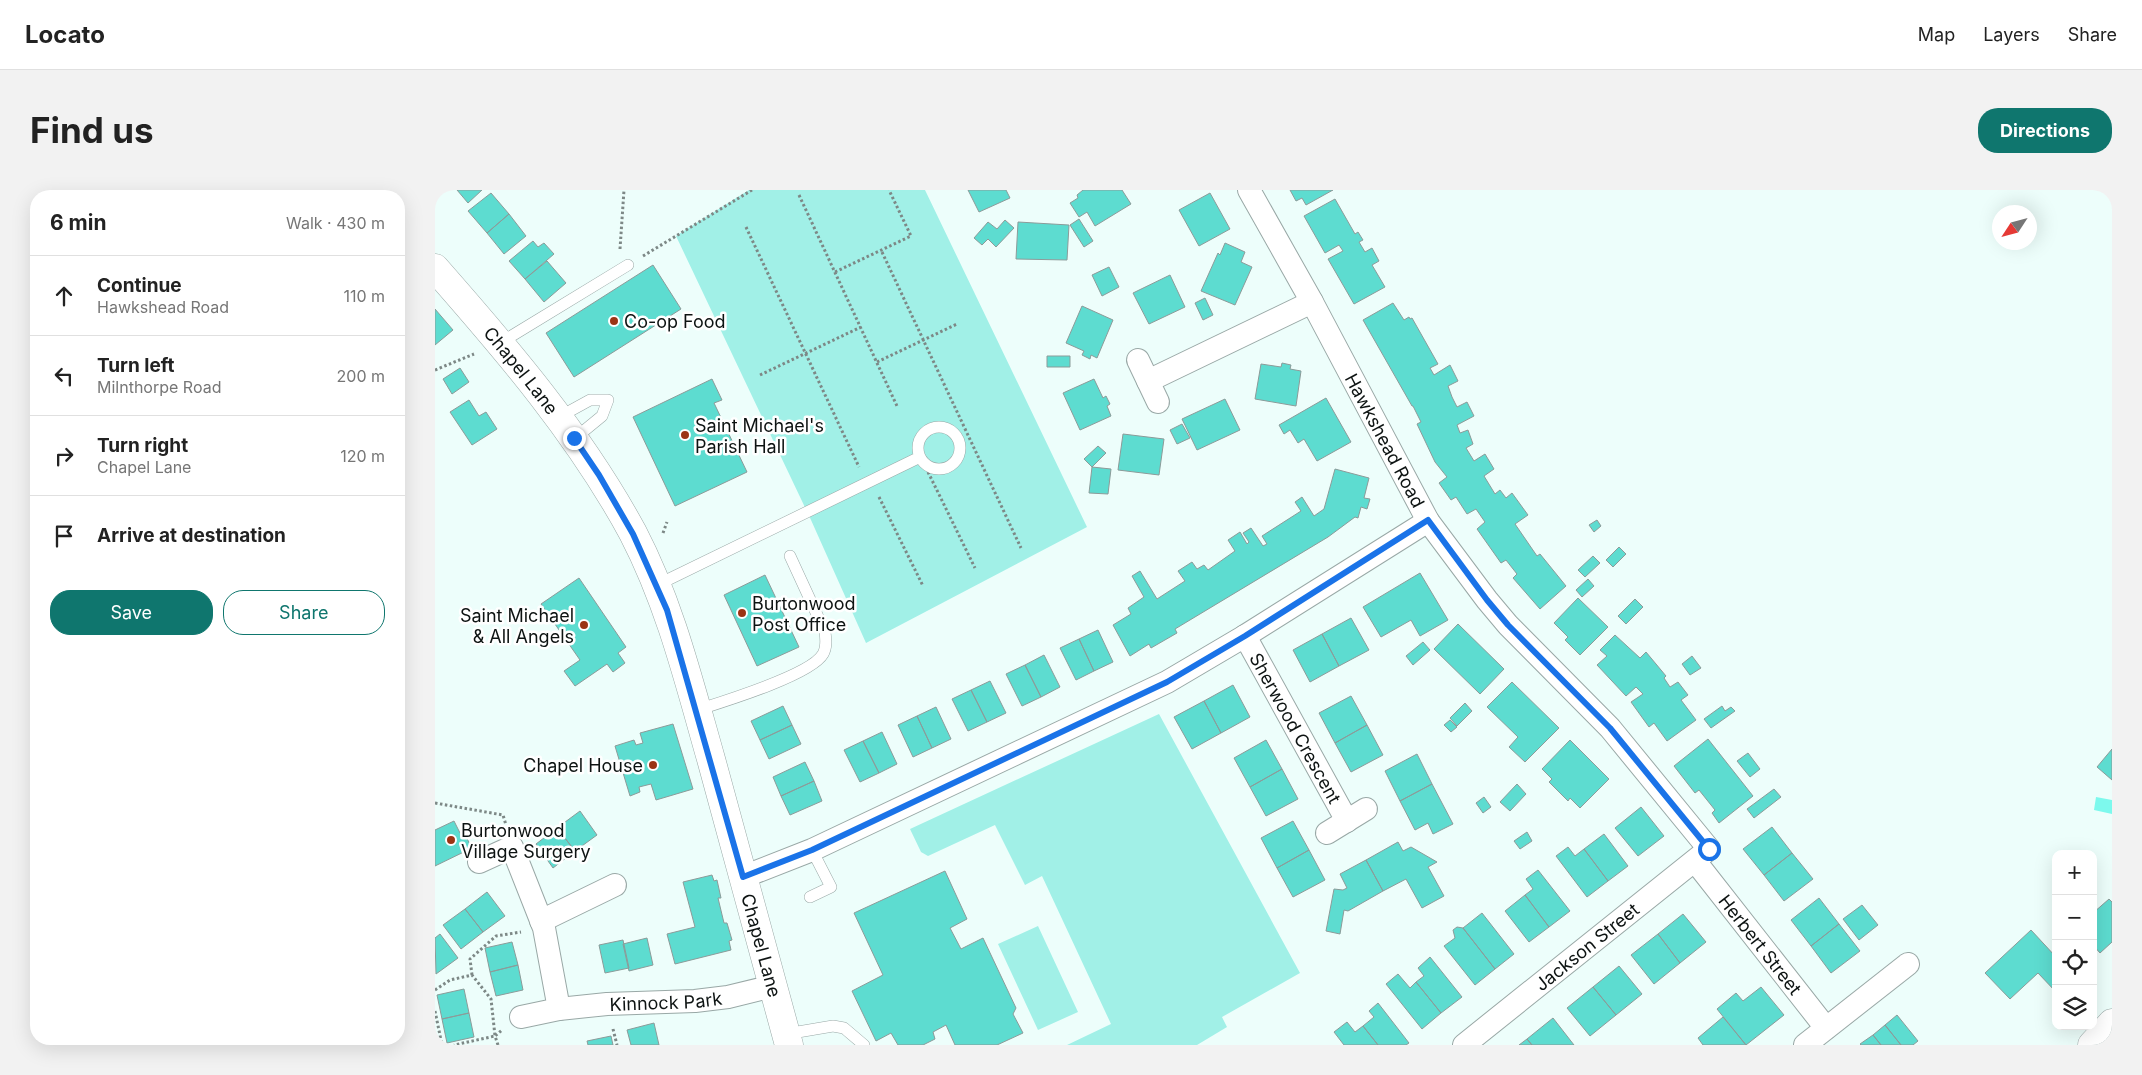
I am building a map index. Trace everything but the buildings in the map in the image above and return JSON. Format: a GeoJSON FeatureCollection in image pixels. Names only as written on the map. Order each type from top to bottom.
{"type":"FeatureCollection","features":[{"type":"Feature","properties":{"kind":"street","name":"Hawkshead Road"},"geometry":{"type":"LineString","coordinates":[[1249,190],[1312,302],[1428,520],[1487,600],[1508,625],[1610,728],[1702,855]]}},
{"type":"Feature","properties":{"kind":"street","name":"Chapel Lane"},"geometry":{"type":"LineString","coordinates":[[435,268],[500,343],[567,428],[599,475],[633,534],[657,585],[673,628],[697,710],[787,1040]]}},
{"type":"Feature","properties":{"kind":"street"},"geometry":{"type":"LineString","coordinates":[[1148,381],[1312,302]]}},
{"type":"Feature","properties":{"kind":"street"},"geometry":{"type":"LineString","coordinates":[[1138,360],[1158,402]]}},
{"type":"Feature","properties":{"kind":"street"},"geometry":{"type":"LineString","coordinates":[[743,877],[812,850],[1167,682],[1245,636],[1428,520]]}},
{"type":"Feature","properties":{"kind":"street","name":"Sherwood Crescent"},"geometry":{"type":"LineString","coordinates":[[1245,636],[1347,821]]}},
{"type":"Feature","properties":{"kind":"street","name":"Sherwood Crescent"},"geometry":{"type":"LineString","coordinates":[[1327,833],[1366,809]]}},
{"type":"Feature","properties":{"kind":"street"},"geometry":{"type":"LineString","coordinates":[[479,862],[512,847],[542,924],[559,1009]]}},
{"type":"Feature","properties":{"kind":"street","name":"Herbert Street"},"geometry":{"type":"LineString","coordinates":[[1702,855],[1826,1028]]}},
{"type":"Feature","properties":{"kind":"street","name":"Jackson Street"},"geometry":{"type":"LineString","coordinates":[[1464,1045],[1702,855]]}},
{"type":"Feature","properties":{"kind":"street"},"geometry":{"type":"LineString","coordinates":[[542,924],[615,885]]}},
{"type":"Feature","properties":{"kind":"street"},"geometry":{"type":"LineString","coordinates":[[1805,1045],[1908,964]]}},
{"type":"Feature","properties":{"kind":"street","name":"Kinnock Park"},"geometry":{"type":"LineString","coordinates":[[521,1017],[559,1009],[607,1004],[695,1001],[728,997],[773,986]]}},
{"type":"Feature","properties":{"kind":"street"},"geometry":{"type":"LineString","coordinates":[[2092,1045],[2112,1023]]}},
{"type":"Feature","properties":{"kind":"lane"},"geometry":{"type":"LineString","coordinates":[[500,343],[623,268]]}},
{"type":"Feature","properties":{"kind":"lane"},"geometry":{"type":"LineString","coordinates":[[657,585],[869,482],[922,460]]}},
{"type":"Feature","properties":{"kind":"lane"},"geometry":{"type":"LineString","coordinates":[[697,710],[775,682],[811,665],[823,655],[826,643],[825,632],[790,556]]}},
{"type":"Feature","properties":{"kind":"lane"},"geometry":{"type":"LineString","coordinates":[[810,897],[831,887],[812,850]]}},
{"type":"Feature","properties":{"kind":"lane"},"geometry":{"type":"LineString","coordinates":[[787,1040],[833,1026],[844,1028],[864,1045]]}},
{"type":"Feature","properties":{"kind":"path"},"geometry":{"type":"LineString","coordinates":[[623,268],[625,190]]}},
{"type":"Feature","properties":{"kind":"path"},"geometry":{"type":"LineString","coordinates":[[623,268],[752,190]]}},
{"type":"Feature","properties":{"kind":"path"},"geometry":{"type":"LineString","coordinates":[[835,272],[882,252],[911,236],[889,190]]}},
{"type":"Feature","properties":{"kind":"path"},"geometry":{"type":"LineString","coordinates":[[799,195],[897,406]]}},
{"type":"Feature","properties":{"kind":"path"},"geometry":{"type":"LineString","coordinates":[[745,227],[805,354],[923,586]]}},
{"type":"Feature","properties":{"kind":"path"},"geometry":{"type":"LineString","coordinates":[[882,252],[1021,548]]}},
{"type":"Feature","properties":{"kind":"path"},"geometry":{"type":"LineString","coordinates":[[877,362],[957,324]]}},
{"type":"Feature","properties":{"kind":"path"},"geometry":{"type":"LineString","coordinates":[[761,375],[861,328]]}},
{"type":"Feature","properties":{"kind":"path"},"geometry":{"type":"LineString","coordinates":[[435,370],[500,343]]}},
{"type":"Feature","properties":{"kind":"path"},"geometry":{"type":"LineString","coordinates":[[922,460],[975,568]]}},
{"type":"Feature","properties":{"kind":"path"},"geometry":{"type":"LineString","coordinates":[[435,803],[503,815],[512,847]]}},
{"type":"Feature","properties":{"kind":"path"},"geometry":{"type":"LineString","coordinates":[[454,1045],[495,1036],[491,999],[472,975],[471,959],[495,936],[542,924]]}},
{"type":"Feature","properties":{"kind":"path"},"geometry":{"type":"LineString","coordinates":[[435,990],[450,980],[472,975]]}},
{"type":"Feature","properties":{"kind":"path"},"geometry":{"type":"LineString","coordinates":[[435,1011],[442,1045]]}},
{"type":"Feature","properties":{"kind":"shaded area"},"geometry":{"type":"Polygon","coordinates":[[[749,190],[925,190],[1087,527],[866,643],[811,520],[676,236],[749,190]]]}},
{"type":"Feature","properties":{"kind":"shaded area"},"geometry":{"type":"Polygon","coordinates":[[[1159,714],[1300,973],[1222,1017],[1227,1027],[1197,1045],[1067,1045],[1111,1024],[1042,876],[1025,885],[995,825],[928,856],[921,852],[910,829],[1159,714]]]}},
{"type":"Feature","properties":{"kind":"shaded area"},"geometry":{"type":"Polygon","coordinates":[[[2096,797],[2112,800],[2112,814],[2094,810],[2096,797]]]}},
{"type":"Feature","properties":{"kind":"shaded area"},"geometry":{"type":"Polygon","coordinates":[[[1038,926],[1078,1012],[1038,1030],[998,944],[1038,926]]]}},
{"type":"Feature","properties":{"kind":"place","name":"Co-op Food"},"geometry":{"type":"Point","coordinates":[614,321]}},
{"type":"Feature","properties":{"kind":"place","name":"Saint Michael's Parish Hall"},"geometry":{"type":"Point","coordinates":[685,435]}},
{"type":"Feature","properties":{"kind":"place","name":"Burtonwood Post Office"},"geometry":{"type":"Point","coordinates":[742,613]}},
{"type":"Feature","properties":{"kind":"place","name":"Saint Michael & All Angels"},"geometry":{"type":"Point","coordinates":[584,625]}},
{"type":"Feature","properties":{"kind":"place","name":"Chapel House"},"geometry":{"type":"Point","coordinates":[653,765]}},
{"type":"Feature","properties":{"kind":"place","name":"Burtonwood Village Surgery"},"geometry":{"type":"Point","coordinates":[451,840]}},
{"type":"Feature","properties":{"kind":"route"},"geometry":{"type":"LineString","coordinates":[[574,438],[599,475],[633,534],[667,610],[743,877],[781,864],[812,850],[1167,682],[1245,636],[1428,520],[1487,600],[1508,625],[1610,728],[1640,762],[1709,849]]}}]}
